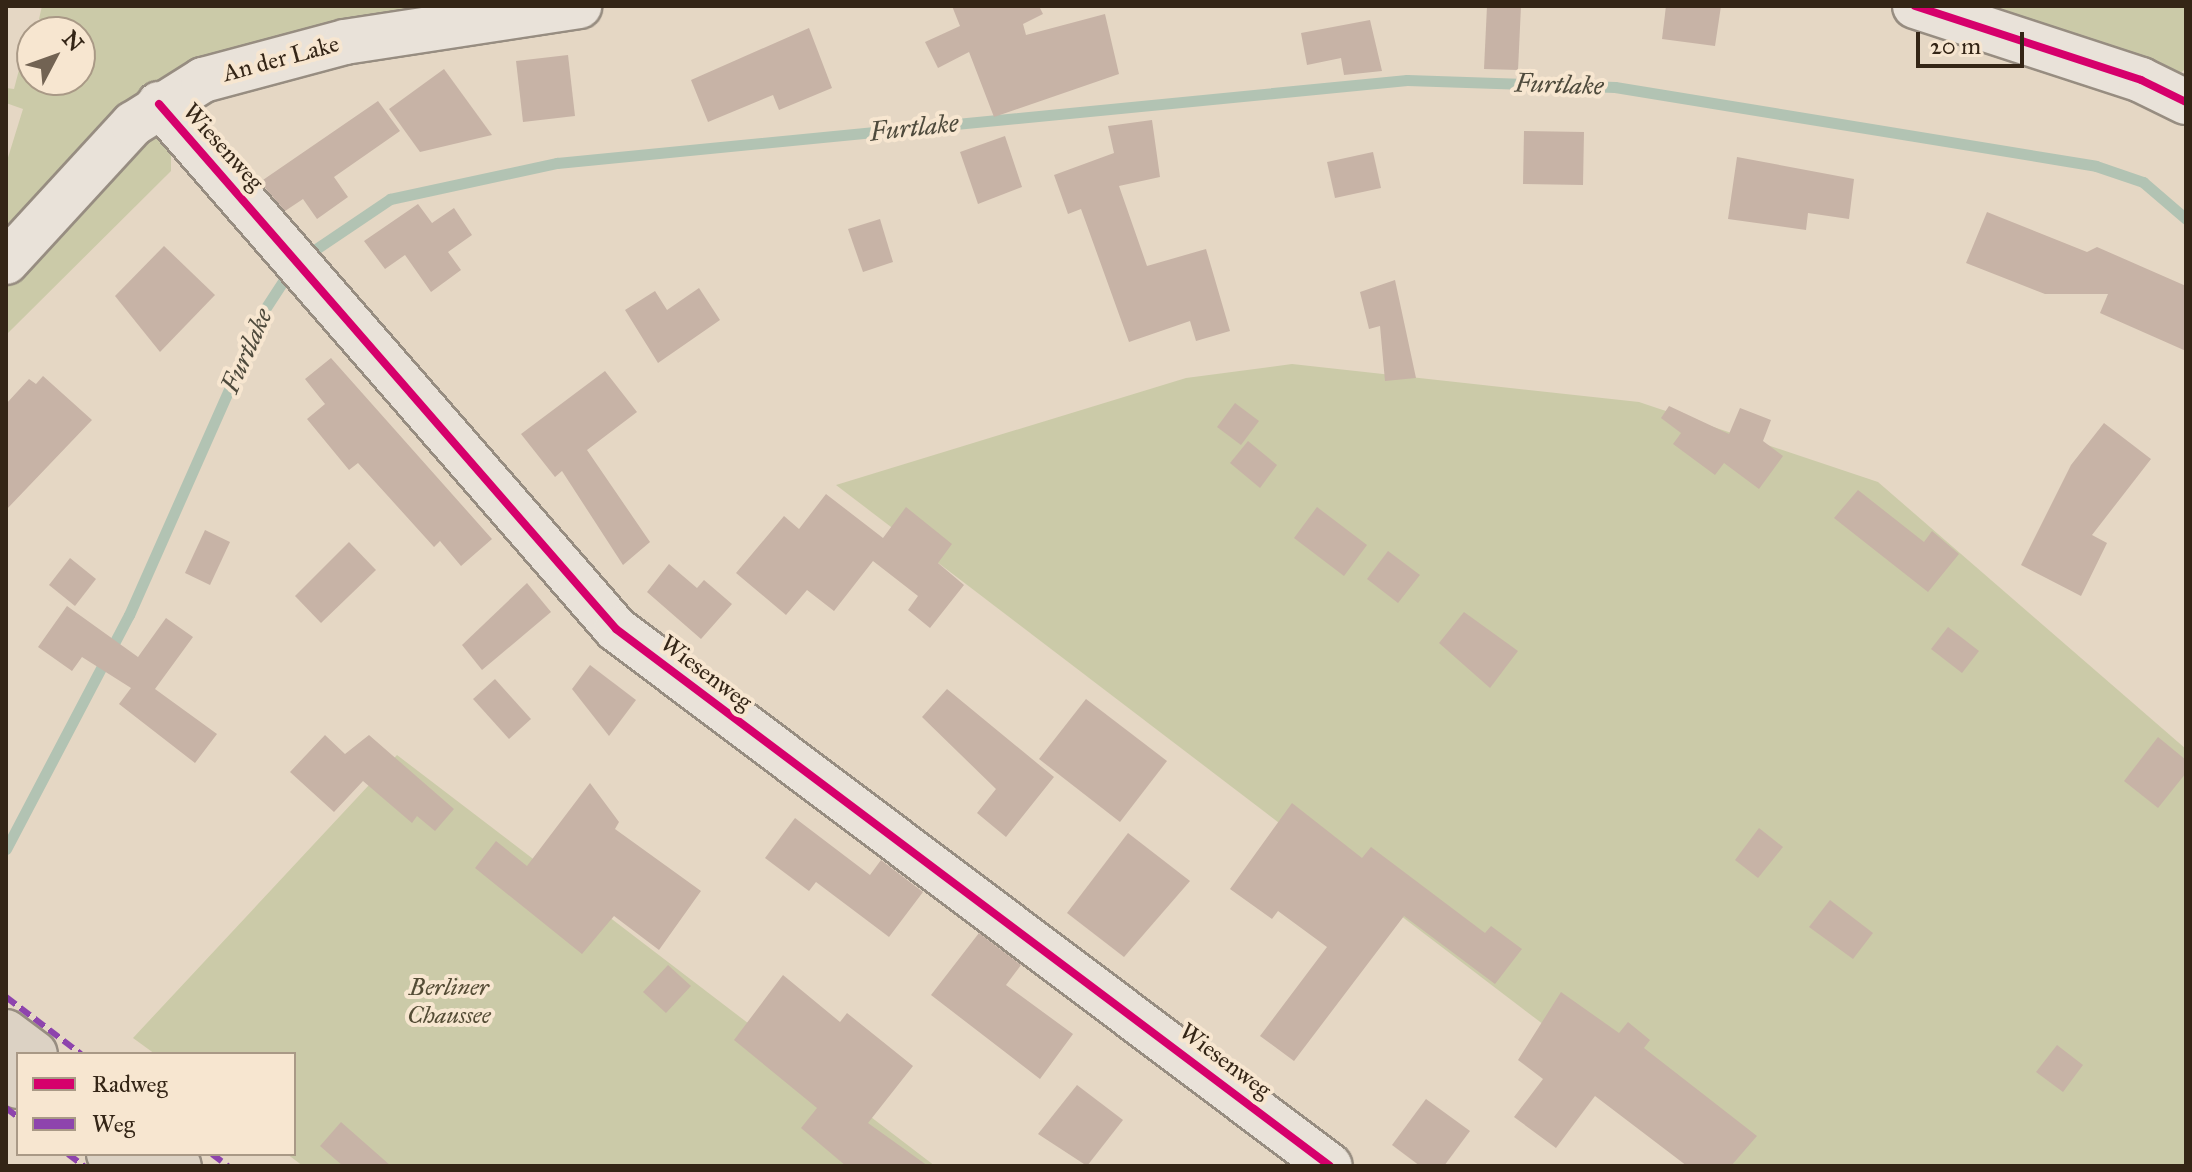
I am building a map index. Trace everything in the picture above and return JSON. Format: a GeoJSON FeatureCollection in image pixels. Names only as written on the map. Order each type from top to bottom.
{"type":"FeatureCollection","features":[{"type":"Feature","properties":{"kind":"main road"},"geometry":{"type":"LineString","coordinates":[[6,1032],[32,1052]]}},
{"type":"Feature","properties":{"kind":"street","name":"An der Lake"},"geometry":{"type":"LineString","coordinates":[[6,262],[159,104],[203,80],[289,53],[579,6]]}},
{"type":"Feature","properties":{"kind":"street"},"geometry":{"type":"LineString","coordinates":[[1915,6],[2141,80],[2186,102]]}},
{"type":"Feature","properties":{"kind":"street","name":"Wiesenweg"},"geometry":{"type":"LineString","coordinates":[[159,104],[616,629],[1330,1166]]}},
{"type":"Feature","properties":{"kind":"green space"},"geometry":{"type":"Polygon","coordinates":[[[42,6],[483,6],[267,43],[6,239],[6,164],[23,109],[6,103],[6,88],[14,89],[16,81],[16,96],[96,96],[96,16],[40,16],[42,6]]]}},
{"type":"Feature","properties":{"kind":"green space"},"geometry":{"type":"Polygon","coordinates":[[[1959,6],[2186,6],[2186,68],[2173,80],[1959,6]]]}},
{"type":"Feature","properties":{"kind":"green space"},"geometry":{"type":"Polygon","coordinates":[[[157,138],[171,147],[171,171],[6,335],[6,286],[136,142],[157,138]]]}},
{"type":"Feature","properties":{"kind":"green space"},"geometry":{"type":"Polygon","coordinates":[[[1292,364],[1639,402],[1878,482],[2186,749],[2186,1166],[1729,1166],[836,485],[1186,378],[1292,364]]]}},
{"type":"Feature","properties":{"kind":"green space","name":"Berliner Chaussee"},"geometry":{"type":"Polygon","coordinates":[[[397,755],[935,1166],[303,1166],[290,1156],[296,1156],[296,1052],[152,1052],[133,1038],[397,755]]]}},
{"type":"Feature","properties":{"kind":"building"},"geometry":{"type":"Polygon","coordinates":[[[952,6],[1039,6],[1043,14],[1023,24],[1026,35],[1105,14],[1119,74],[994,117],[969,52],[938,68],[925,42],[960,26],[952,6]]]}},
{"type":"Feature","properties":{"kind":"building"},"geometry":{"type":"Polygon","coordinates":[[[1487,6],[1521,6],[1518,70],[1484,69],[1487,6]]]}},
{"type":"Feature","properties":{"kind":"building"},"geometry":{"type":"Polygon","coordinates":[[[1666,6],[1721,6],[1715,46],[1662,39],[1666,6]]]}},
{"type":"Feature","properties":{"kind":"building"},"geometry":{"type":"Polygon","coordinates":[[[1370,20],[1382,71],[1344,75],[1341,58],[1307,65],[1301,33],[1370,20]]]}},
{"type":"Feature","properties":{"kind":"building"},"geometry":{"type":"Polygon","coordinates":[[[809,28],[832,88],[779,110],[773,95],[708,122],[691,80],[809,28]]]}},
{"type":"Feature","properties":{"kind":"building"},"geometry":{"type":"Polygon","coordinates":[[[568,55],[575,116],[523,122],[516,61],[568,55]]]}},
{"type":"Feature","properties":{"kind":"building"},"geometry":{"type":"Polygon","coordinates":[[[444,69],[492,135],[420,152],[389,109],[444,69]]]}},
{"type":"Feature","properties":{"kind":"building"},"geometry":{"type":"Polygon","coordinates":[[[378,101],[400,131],[334,177],[348,197],[317,219],[303,199],[285,211],[260,182],[378,101]]]}},
{"type":"Feature","properties":{"kind":"building"},"geometry":{"type":"Polygon","coordinates":[[[1152,120],[1160,177],[1119,186],[1147,266],[1206,249],[1230,331],[1196,341],[1190,321],[1129,342],[1081,209],[1068,214],[1054,175],[1114,153],[1108,126],[1152,120]]]}},
{"type":"Feature","properties":{"kind":"building"},"geometry":{"type":"Polygon","coordinates":[[[1524,131],[1584,132],[1583,185],[1523,184],[1524,131]]]}},
{"type":"Feature","properties":{"kind":"building"},"geometry":{"type":"Polygon","coordinates":[[[1005,136],[1022,187],[978,204],[960,152],[1005,136]]]}},
{"type":"Feature","properties":{"kind":"building"},"geometry":{"type":"Polygon","coordinates":[[[1373,152],[1381,188],[1335,198],[1327,162],[1373,152]]]}},
{"type":"Feature","properties":{"kind":"building"},"geometry":{"type":"Polygon","coordinates":[[[1737,157],[1854,179],[1849,219],[1808,213],[1806,230],[1728,219],[1737,157]]]}},
{"type":"Feature","properties":{"kind":"building"},"geometry":{"type":"Polygon","coordinates":[[[418,204],[432,223],[454,208],[472,235],[448,252],[461,270],[431,292],[405,255],[385,269],[364,241],[418,204]]]}},
{"type":"Feature","properties":{"kind":"building"},"geometry":{"type":"Polygon","coordinates":[[[1987,212],[2087,252],[2097,247],[2186,286],[2186,351],[2100,313],[2108,294],[2045,294],[1966,263],[1987,212]]]}},
{"type":"Feature","properties":{"kind":"building"},"geometry":{"type":"Polygon","coordinates":[[[880,219],[893,262],[863,272],[848,229],[880,219]]]}},
{"type":"Feature","properties":{"kind":"building"},"geometry":{"type":"Polygon","coordinates":[[[164,246],[215,295],[160,352],[115,296],[164,246]]]}},
{"type":"Feature","properties":{"kind":"building"},"geometry":{"type":"Polygon","coordinates":[[[1395,280],[1416,378],[1385,381],[1380,326],[1369,329],[1360,292],[1395,280]]]}},
{"type":"Feature","properties":{"kind":"building"},"geometry":{"type":"Polygon","coordinates":[[[699,288],[720,320],[658,363],[625,310],[655,291],[667,310],[699,288]]]}},
{"type":"Feature","properties":{"kind":"building"},"geometry":{"type":"Polygon","coordinates":[[[331,358],[492,539],[461,566],[440,541],[434,547],[358,463],[349,470],[307,419],[325,404],[305,379],[331,358]]]}},
{"type":"Feature","properties":{"kind":"building"},"geometry":{"type":"Polygon","coordinates":[[[605,371],[637,412],[587,450],[650,542],[623,565],[562,471],[555,477],[521,434],[605,371]]]}},
{"type":"Feature","properties":{"kind":"building"},"geometry":{"type":"Polygon","coordinates":[[[43,376],[92,420],[6,510],[6,404],[29,379],[36,384],[43,376]]]}},
{"type":"Feature","properties":{"kind":"building"},"geometry":{"type":"Polygon","coordinates":[[[1235,403],[1259,421],[1241,445],[1217,427],[1235,403]]]}},
{"type":"Feature","properties":{"kind":"building"},"geometry":{"type":"Polygon","coordinates":[[[1669,406],[1729,434],[1740,408],[1771,420],[1763,441],[1783,456],[1759,489],[1724,463],[1715,475],[1673,444],[1681,433],[1661,418],[1669,406]]]}},
{"type":"Feature","properties":{"kind":"building"},"geometry":{"type":"Polygon","coordinates":[[[2104,423],[2151,459],[2092,535],[2107,543],[2081,596],[2021,565],[2071,465],[2104,423]]]}},
{"type":"Feature","properties":{"kind":"building"},"geometry":{"type":"Polygon","coordinates":[[[1248,441],[1277,465],[1260,488],[1230,463],[1248,441]]]}},
{"type":"Feature","properties":{"kind":"building"},"geometry":{"type":"Polygon","coordinates":[[[1858,490],[1924,542],[1932,531],[1959,554],[1928,592],[1834,518],[1858,490]]]}},
{"type":"Feature","properties":{"kind":"building"},"geometry":{"type":"Polygon","coordinates":[[[826,494],[883,538],[906,507],[952,544],[938,563],[964,585],[930,628],[908,610],[918,596],[873,561],[834,611],[807,590],[786,615],[736,573],[784,516],[799,529],[826,494]]]}},
{"type":"Feature","properties":{"kind":"building"},"geometry":{"type":"Polygon","coordinates":[[[1317,507],[1367,545],[1344,576],[1294,538],[1317,507]]]}},
{"type":"Feature","properties":{"kind":"building"},"geometry":{"type":"Polygon","coordinates":[[[205,530],[230,542],[210,585],[185,573],[205,530]]]}},
{"type":"Feature","properties":{"kind":"building"},"geometry":{"type":"Polygon","coordinates":[[[349,542],[376,570],[321,623],[295,596],[349,542]]]}},
{"type":"Feature","properties":{"kind":"building"},"geometry":{"type":"Polygon","coordinates":[[[1388,551],[1420,575],[1398,603],[1367,579],[1388,551]]]}},
{"type":"Feature","properties":{"kind":"building"},"geometry":{"type":"Polygon","coordinates":[[[70,558],[96,579],[75,606],[49,585],[70,558]]]}},
{"type":"Feature","properties":{"kind":"building"},"geometry":{"type":"Polygon","coordinates":[[[669,564],[697,588],[704,580],[732,604],[701,639],[647,592],[669,564]]]}},
{"type":"Feature","properties":{"kind":"building"},"geometry":{"type":"Polygon","coordinates":[[[527,583],[551,612],[482,670],[462,645],[527,583]]]}},
{"type":"Feature","properties":{"kind":"building"},"geometry":{"type":"Polygon","coordinates":[[[67,606],[138,657],[166,618],[193,637],[155,689],[217,734],[195,763],[119,704],[131,688],[82,657],[72,671],[38,647],[67,606]]]}},
{"type":"Feature","properties":{"kind":"building"},"geometry":{"type":"Polygon","coordinates":[[[1464,612],[1518,651],[1490,688],[1439,643],[1464,612]]]}},
{"type":"Feature","properties":{"kind":"building"},"geometry":{"type":"Polygon","coordinates":[[[1948,627],[1979,651],[1962,673],[1931,649],[1948,627]]]}},
{"type":"Feature","properties":{"kind":"building"},"geometry":{"type":"Polygon","coordinates":[[[590,665],[636,700],[609,736],[572,689],[590,665]]]}},
{"type":"Feature","properties":{"kind":"building"},"geometry":{"type":"Polygon","coordinates":[[[495,679],[531,719],[509,739],[473,699],[495,679]]]}},
{"type":"Feature","properties":{"kind":"building"},"geometry":{"type":"Polygon","coordinates":[[[947,689],[1054,777],[1006,837],[977,813],[996,789],[922,717],[947,689]]]}},
{"type":"Feature","properties":{"kind":"building"},"geometry":{"type":"Polygon","coordinates":[[[1086,699],[1167,761],[1120,822],[1039,759],[1086,699]]]}},
{"type":"Feature","properties":{"kind":"building"},"geometry":{"type":"Polygon","coordinates":[[[325,735],[345,754],[369,735],[454,809],[435,831],[417,816],[412,823],[363,781],[334,812],[290,772],[325,735]]]}},
{"type":"Feature","properties":{"kind":"building"},"geometry":{"type":"Polygon","coordinates":[[[2158,737],[2186,760],[2186,773],[2158,808],[2124,781],[2158,737]]]}},
{"type":"Feature","properties":{"kind":"building"},"geometry":{"type":"Polygon","coordinates":[[[590,783],[619,822],[615,829],[701,891],[659,950],[614,916],[582,954],[475,868],[496,841],[527,866],[590,783]]]}},
{"type":"Feature","properties":{"kind":"building"},"geometry":{"type":"Polygon","coordinates":[[[1292,803],[1362,858],[1371,847],[1485,933],[1491,926],[1522,949],[1495,984],[1404,916],[1294,1061],[1260,1036],[1327,947],[1278,911],[1272,919],[1230,889],[1292,803]]]}},
{"type":"Feature","properties":{"kind":"building"},"geometry":{"type":"Polygon","coordinates":[[[795,818],[870,875],[881,860],[923,892],[889,937],[816,882],[809,891],[765,858],[795,818]]]}},
{"type":"Feature","properties":{"kind":"building"},"geometry":{"type":"Polygon","coordinates":[[[1759,828],[1783,847],[1758,878],[1735,860],[1759,828]]]}},
{"type":"Feature","properties":{"kind":"building"},"geometry":{"type":"Polygon","coordinates":[[[1128,833],[1190,881],[1124,957],[1067,913],[1128,833]]]}},
{"type":"Feature","properties":{"kind":"building"},"geometry":{"type":"Polygon","coordinates":[[[1830,900],[1873,933],[1853,959],[1809,927],[1830,900]]]}},
{"type":"Feature","properties":{"kind":"building"},"geometry":{"type":"Polygon","coordinates":[[[979,933],[1021,965],[1006,985],[1073,1034],[1040,1079],[931,995],[979,933]]]}},
{"type":"Feature","properties":{"kind":"building"},"geometry":{"type":"Polygon","coordinates":[[[668,965],[691,986],[666,1013],[643,992],[668,965]]]}},
{"type":"Feature","properties":{"kind":"building"},"geometry":{"type":"Polygon","coordinates":[[[783,975],[840,1022],[847,1013],[913,1066],[868,1123],[928,1166],[846,1166],[801,1128],[817,1108],[734,1040],[783,975]]]}},
{"type":"Feature","properties":{"kind":"building"},"geometry":{"type":"Polygon","coordinates":[[[1561,992],[1619,1033],[1628,1022],[1650,1040],[1644,1048],[1757,1136],[1731,1166],[1687,1166],[1595,1096],[1556,1148],[1514,1117],[1543,1079],[1518,1060],[1561,992]]]}},
{"type":"Feature","properties":{"kind":"building"},"geometry":{"type":"Polygon","coordinates":[[[2057,1045],[2083,1065],[2063,1092],[2036,1072],[2057,1045]]]}},
{"type":"Feature","properties":{"kind":"building"},"geometry":{"type":"Polygon","coordinates":[[[1077,1085],[1123,1120],[1087,1166],[1038,1134],[1077,1085]]]}},
{"type":"Feature","properties":{"kind":"building"},"geometry":{"type":"Polygon","coordinates":[[[1426,1099],[1470,1131],[1444,1166],[1420,1166],[1392,1145],[1426,1099]]]}},
{"type":"Feature","properties":{"kind":"building"},"geometry":{"type":"Polygon","coordinates":[[[341,1122],[391,1166],[343,1166],[320,1146],[341,1122]]]}},
{"type":"Feature","properties":{"kind":"waterway","name":"Furtlake"},"geometry":{"type":"LineString","coordinates":[[304,257],[390,199],[557,163],[1407,80],[1615,87],[2096,166],[2143,182],[2186,219]]}},
{"type":"Feature","properties":{"kind":"waterway","name":"Furtlake"},"geometry":{"type":"LineString","coordinates":[[6,849],[129,615],[263,312],[291,269]]}},
{"type":"Feature","properties":{"kind":"marked path"},"geometry":{"type":"LineString","coordinates":[[6,997],[78,1052]]}},
{"type":"Feature","properties":{"kind":"marked path"},"geometry":{"type":"LineString","coordinates":[[6,1108],[16,1116]]}},
{"type":"Feature","properties":{"kind":"marked path"},"geometry":{"type":"LineString","coordinates":[[71,1156],[84,1166]]}},
{"type":"Feature","properties":{"kind":"marked path"},"geometry":{"type":"LineString","coordinates":[[215,1156],[228,1166]]}},
{"type":"Feature","properties":{"kind":"cycle path"},"geometry":{"type":"LineString","coordinates":[[1915,6],[2141,80],[2186,102]]}},
{"type":"Feature","properties":{"kind":"cycle path"},"geometry":{"type":"LineString","coordinates":[[159,104],[616,629],[1330,1166]]}}]}
